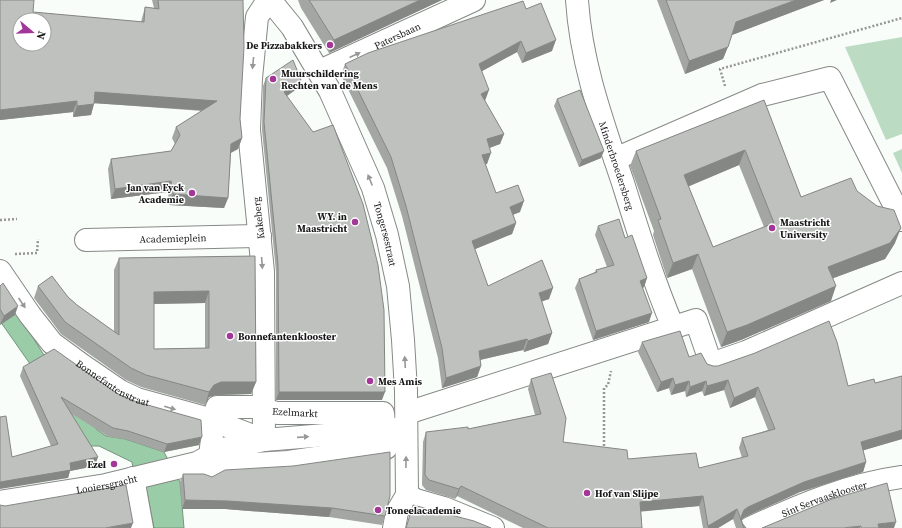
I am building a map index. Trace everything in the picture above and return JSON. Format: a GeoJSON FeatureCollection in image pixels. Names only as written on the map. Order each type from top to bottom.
{"type":"FeatureCollection","features":[{"type":"Feature","properties":{"kind":"street","name":"Tongersestraat"},"geometry":{"type":"LineString","coordinates":[[269,0],[292,27],[320,71],[362,159],[373,188],[387,236],[398,286],[401,314],[407,421],[407,495]]}},
{"type":"Feature","properties":{"kind":"street","name":"Kakeberg"},"geometry":{"type":"LineString","coordinates":[[264,440],[263,272],[249,130],[251,78],[257,17],[269,0]]}},
{"type":"Feature","properties":{"kind":"street","name":"Patersbaan"},"geometry":{"type":"LineString","coordinates":[[320,71],[474,0]]}},
{"type":"Feature","properties":{"kind":"street","name":"Minderbroedersberg"},"geometry":{"type":"LineString","coordinates":[[577,0],[586,66],[595,101],[659,293],[673,326]]}},
{"type":"Feature","properties":{"kind":"street"},"geometry":{"type":"LineString","coordinates":[[615,159],[762,95],[830,78],[902,220]]}},
{"type":"Feature","properties":{"kind":"street","name":"Academieplein"},"geometry":{"type":"LineString","coordinates":[[86,240],[260,236]]}},
{"type":"Feature","properties":{"kind":"street","name":"Bonnefantenstraat"},"geometry":{"type":"LineString","coordinates":[[0,271],[46,336],[82,366],[120,391],[137,399],[212,421],[264,440]]}},
{"type":"Feature","properties":{"kind":"street"},"geometry":{"type":"LineString","coordinates":[[210,456],[223,449],[264,440],[385,431],[407,421],[673,326],[696,320],[711,364],[753,349],[902,283]]}},
{"type":"Feature","properties":{"kind":"street","name":"Ezelmarkt"},"geometry":{"type":"LineString","coordinates":[[255,406],[265,410],[277,413],[383,413],[386,448],[288,462],[218,466],[208,473],[212,439],[210,429],[217,407],[255,406]]}},
{"type":"Feature","properties":{"kind":"street","name":"Looiersgracht"},"geometry":{"type":"LineString","coordinates":[[0,502],[106,485],[198,464],[210,456]]}},
{"type":"Feature","properties":{"kind":"street"},"geometry":{"type":"LineString","coordinates":[[136,477],[142,528]]}},
{"type":"Feature","properties":{"kind":"street","name":"Sint Servaasklooster"},"geometry":{"type":"LineString","coordinates":[[750,528],[827,496],[882,480],[902,477]]}},
{"type":"Feature","properties":{"kind":"street"},"geometry":{"type":"LineString","coordinates":[[394,528],[398,512],[407,495],[416,500],[444,508],[493,528]]}},
{"type":"Feature","properties":{"kind":"path"},"geometry":{"type":"LineString","coordinates":[[732,108],[720,69],[902,18]]}},
{"type":"Feature","properties":{"kind":"path"},"geometry":{"type":"LineString","coordinates":[[0,220],[17,219]]}},
{"type":"Feature","properties":{"kind":"path"},"geometry":{"type":"LineString","coordinates":[[20,253],[37,253],[38,240]]}},
{"type":"Feature","properties":{"kind":"path"},"geometry":{"type":"LineString","coordinates":[[598,452],[604,452],[604,388],[608,385],[612,368]]}},
{"type":"Feature","properties":{"kind":"shaded area"},"geometry":{"type":"Polygon","coordinates":[[[902,37],[902,134],[886,140],[845,47],[902,37]]]}},
{"type":"Feature","properties":{"kind":"shaded area"},"geometry":{"type":"Polygon","coordinates":[[[902,149],[902,173],[893,153],[902,149]]]}},
{"type":"Feature","properties":{"kind":"shaded area"},"geometry":{"type":"Polygon","coordinates":[[[17,312],[47,360],[97,430],[106,436],[125,439],[164,452],[180,482],[184,528],[154,528],[145,482],[133,468],[132,462],[99,446],[83,446],[49,391],[0,321],[17,312]]]}},
{"type":"Feature","properties":{"kind":"building"},"geometry":{"type":"Polygon","coordinates":[[[0,0],[34,0],[33,12],[12,12],[12,52],[52,52],[52,14],[144,22],[145,7],[159,9],[158,0],[243,0],[244,47],[240,119],[242,138],[231,144],[228,198],[173,194],[171,181],[115,189],[111,159],[171,151],[180,135],[176,127],[217,101],[95,92],[94,104],[77,106],[77,101],[0,110],[0,0]]]}},
{"type":"Feature","properties":{"kind":"building"},"geometry":{"type":"Polygon","coordinates":[[[309,0],[420,0],[334,40],[309,0]]]}},
{"type":"Feature","properties":{"kind":"building"},"geometry":{"type":"Polygon","coordinates":[[[666,0],[796,0],[736,22],[728,47],[689,61],[666,0]]]}},
{"type":"Feature","properties":{"kind":"building"},"geometry":{"type":"Polygon","coordinates":[[[523,1],[526,9],[541,3],[556,40],[526,53],[521,41],[479,64],[489,90],[481,94],[504,134],[487,139],[491,153],[482,155],[496,193],[518,185],[524,201],[510,207],[516,223],[472,241],[488,286],[542,260],[553,288],[539,293],[552,333],[528,341],[527,339],[479,351],[481,366],[446,378],[442,348],[406,206],[391,157],[345,64],[368,53],[523,1]]]}},
{"type":"Feature","properties":{"kind":"building"},"geometry":{"type":"Polygon","coordinates":[[[293,60],[301,80],[284,92],[313,132],[333,125],[363,204],[378,265],[384,310],[385,392],[279,392],[278,264],[264,122],[266,78],[293,60]]]}},
{"type":"Feature","properties":{"kind":"building"},"geometry":{"type":"Polygon","coordinates":[[[580,90],[604,151],[582,160],[557,99],[580,90]]]}},
{"type":"Feature","properties":{"kind":"building"},"geometry":{"type":"Polygon","coordinates":[[[764,100],[801,197],[851,178],[857,191],[877,206],[894,210],[901,228],[890,243],[828,267],[836,286],[747,325],[727,332],[698,254],[673,263],[658,220],[661,219],[636,151],[764,100]],[[745,150],[684,175],[713,247],[774,223],[745,150]]]}},
{"type":"Feature","properties":{"kind":"building"},"geometry":{"type":"Polygon","coordinates":[[[619,219],[625,238],[632,235],[647,278],[640,281],[652,313],[596,331],[579,279],[597,272],[596,270],[614,265],[598,226],[619,219]]]}},
{"type":"Feature","properties":{"kind":"building","name":"Bonnefantenklooster"},"geometry":{"type":"Polygon","coordinates":[[[255,256],[256,382],[221,382],[214,385],[209,392],[146,375],[131,368],[65,322],[38,286],[52,276],[68,297],[77,305],[119,335],[119,258],[255,256]],[[209,291],[154,292],[154,349],[209,348],[209,291]]]}},
{"type":"Feature","properties":{"kind":"building"},"geometry":{"type":"Polygon","coordinates":[[[3,283],[18,306],[4,316],[0,309],[0,286],[3,283]]]}},
{"type":"Feature","properties":{"kind":"building"},"geometry":{"type":"Polygon","coordinates":[[[829,321],[837,342],[848,386],[874,379],[875,383],[902,376],[902,430],[861,442],[866,462],[804,482],[748,507],[744,510],[741,517],[742,522],[737,509],[708,526],[703,496],[640,502],[642,528],[548,528],[461,486],[459,489],[429,480],[425,475],[426,432],[468,427],[468,429],[541,414],[531,379],[551,373],[566,418],[563,442],[627,450],[628,459],[696,453],[699,468],[748,456],[742,438],[775,429],[758,387],[734,398],[728,380],[707,386],[706,381],[690,387],[689,381],[675,385],[673,378],[661,382],[642,342],[680,331],[689,357],[701,353],[707,364],[718,366],[755,353],[829,321]]]}},
{"type":"Feature","properties":{"kind":"building"},"geometry":{"type":"Polygon","coordinates":[[[54,349],[118,394],[137,402],[201,420],[202,437],[167,444],[128,431],[113,428],[61,397],[98,457],[70,463],[71,470],[0,482],[0,417],[6,416],[12,457],[58,444],[23,367],[54,349]]]}},
{"type":"Feature","properties":{"kind":"building"},"geometry":{"type":"Polygon","coordinates":[[[390,452],[390,496],[385,516],[332,508],[228,501],[185,500],[183,474],[204,474],[212,477],[225,470],[293,466],[390,452]]]}},
{"type":"Feature","properties":{"kind":"building"},"geometry":{"type":"Polygon","coordinates":[[[887,483],[896,522],[878,524],[879,528],[861,528],[861,526],[843,528],[762,528],[832,499],[887,483]]]}},
{"type":"Feature","properties":{"kind":"building"},"geometry":{"type":"Polygon","coordinates":[[[126,485],[133,523],[105,528],[0,528],[0,505],[5,506],[126,485]]]}},
{"type":"Feature","properties":{"kind":"building"},"geometry":{"type":"Polygon","coordinates":[[[413,505],[474,521],[491,528],[406,528],[413,505]]]}},
{"type":"Feature","properties":{"kind":"place","name":"De Pizzabakkers"},"geometry":{"type":"Point","coordinates":[330,45]}},
{"type":"Feature","properties":{"kind":"place","name":"Muurschildering Rechten van de Mens"},"geometry":{"type":"Point","coordinates":[273,79]}},
{"type":"Feature","properties":{"kind":"place","name":"Jan van Eyck Academie"},"geometry":{"type":"Point","coordinates":[192,193]}},
{"type":"Feature","properties":{"kind":"place","name":"WY. in Maastricht"},"geometry":{"type":"Point","coordinates":[355,222]}},
{"type":"Feature","properties":{"kind":"place","name":"Maastricht University"},"geometry":{"type":"Point","coordinates":[772,228]}},
{"type":"Feature","properties":{"kind":"place","name":"Bonnefantenklooster"},"geometry":{"type":"Point","coordinates":[230,336]}},
{"type":"Feature","properties":{"kind":"place","name":"Mes Amis"},"geometry":{"type":"Point","coordinates":[370,381]}},
{"type":"Feature","properties":{"kind":"place","name":"Ezel"},"geometry":{"type":"Point","coordinates":[114,464]}},
{"type":"Feature","properties":{"kind":"place","name":"Hof van Slijpe"},"geometry":{"type":"Point","coordinates":[587,493]}},
{"type":"Feature","properties":{"kind":"place","name":"Toneelacademie"},"geometry":{"type":"Point","coordinates":[378,510]}}]}
